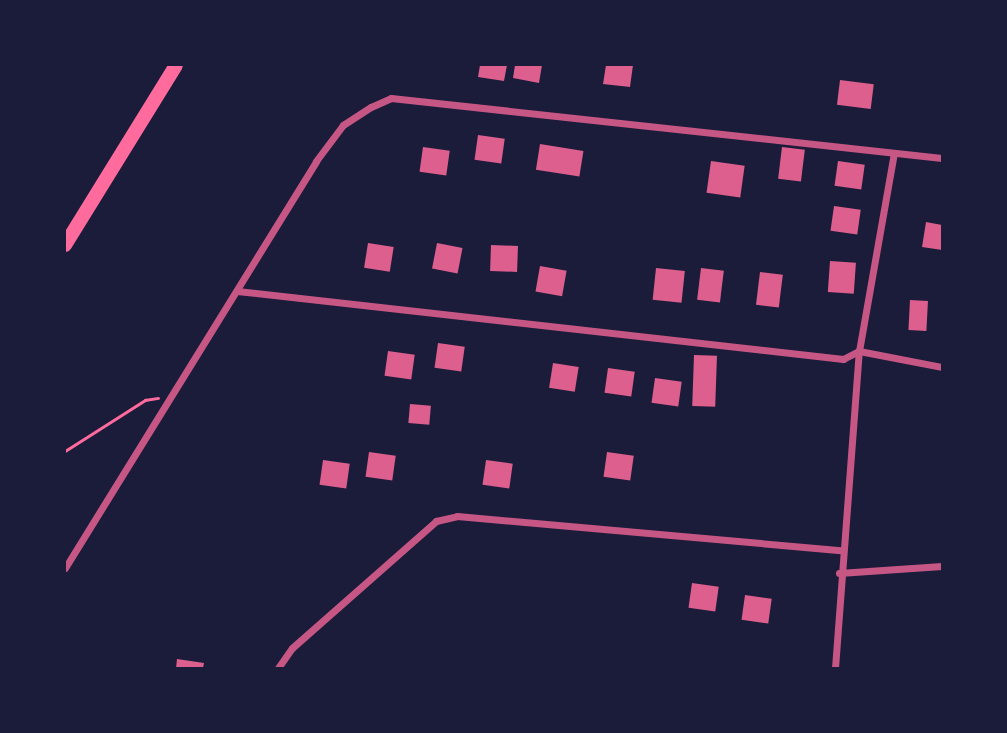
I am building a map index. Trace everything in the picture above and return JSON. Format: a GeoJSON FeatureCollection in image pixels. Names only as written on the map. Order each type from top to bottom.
{"type":"FeatureCollection","features":[{"type":"Feature","properties":{"kind":"highway"},"geometry":{"type":"LineString","coordinates":[[65,245],[176,65]]}},
{"type":"Feature","properties":{"kind":"street"},"geometry":{"type":"LineString","coordinates":[[65,568],[175,394],[316,160],[343,125],[391,98],[942,158]]}},
{"type":"Feature","properties":{"kind":"street"},"geometry":{"type":"LineString","coordinates":[[835,668],[840,550],[859,351],[894,153]]}},
{"type":"Feature","properties":{"kind":"street"},"geometry":{"type":"LineString","coordinates":[[237,290],[843,359],[859,351],[942,367]]}},
{"type":"Feature","properties":{"kind":"street"},"geometry":{"type":"LineString","coordinates":[[278,668],[292,648],[436,521],[457,516],[840,550]]}},
{"type":"Feature","properties":{"kind":"street"},"geometry":{"type":"LineString","coordinates":[[839,573],[942,566]]}},
{"type":"Feature","properties":{"kind":"path"},"geometry":{"type":"LineString","coordinates":[[65,451],[145,400],[175,394]]}},
{"type":"Feature","properties":{"kind":"building"},"geometry":{"type":"Polygon","coordinates":[[[480,65],[507,65],[504,81],[478,77],[480,65]]]}},
{"type":"Feature","properties":{"kind":"building"},"geometry":{"type":"Polygon","coordinates":[[[515,65],[542,65],[539,83],[513,78],[515,65]]]}},
{"type":"Feature","properties":{"kind":"building"},"geometry":{"type":"Polygon","coordinates":[[[606,65],[633,65],[630,87],[603,84],[606,65]]]}},
{"type":"Feature","properties":{"kind":"building"},"geometry":{"type":"Polygon","coordinates":[[[840,80],[874,84],[871,109],[837,105],[840,80]]]}},
{"type":"Feature","properties":{"kind":"building"},"geometry":{"type":"Polygon","coordinates":[[[478,135],[505,139],[501,164],[475,160],[478,135]]]}},
{"type":"Feature","properties":{"kind":"building"},"geometry":{"type":"Polygon","coordinates":[[[540,144],[583,151],[579,177],[536,170],[540,144]]]}},
{"type":"Feature","properties":{"kind":"building"},"geometry":{"type":"Polygon","coordinates":[[[423,147],[450,151],[446,176],[420,172],[423,147]]]}},
{"type":"Feature","properties":{"kind":"building"},"geometry":{"type":"Polygon","coordinates":[[[782,147],[805,150],[801,182],[778,179],[782,147]]]}},
{"type":"Feature","properties":{"kind":"building"},"geometry":{"type":"Polygon","coordinates":[[[711,161],[745,166],[740,197],[707,193],[711,161]]]}},
{"type":"Feature","properties":{"kind":"building"},"geometry":{"type":"Polygon","coordinates":[[[838,161],[865,165],[861,190],[835,186],[838,161]]]}},
{"type":"Feature","properties":{"kind":"building"},"geometry":{"type":"Polygon","coordinates":[[[834,206],[861,210],[857,235],[831,231],[834,206]]]}},
{"type":"Feature","properties":{"kind":"building"},"geometry":{"type":"Polygon","coordinates":[[[926,222],[942,225],[942,250],[922,247],[926,222]]]}},
{"type":"Feature","properties":{"kind":"building"},"geometry":{"type":"Polygon","coordinates":[[[368,243],[394,247],[390,272],[364,268],[368,243]]]}},
{"type":"Feature","properties":{"kind":"building"},"geometry":{"type":"Polygon","coordinates":[[[437,243],[463,248],[458,273],[432,269],[437,243]]]}},
{"type":"Feature","properties":{"kind":"building"},"geometry":{"type":"Polygon","coordinates":[[[491,245],[518,246],[517,272],[490,271],[491,245]]]}},
{"type":"Feature","properties":{"kind":"building"},"geometry":{"type":"Polygon","coordinates":[[[830,261],[856,263],[854,294],[828,292],[830,261]]]}},
{"type":"Feature","properties":{"kind":"building"},"geometry":{"type":"Polygon","coordinates":[[[540,266],[567,271],[562,296],[535,292],[540,266]]]}},
{"type":"Feature","properties":{"kind":"building"},"geometry":{"type":"Polygon","coordinates":[[[656,268],[685,271],[681,303],[653,300],[656,268]]]}},
{"type":"Feature","properties":{"kind":"building"},"geometry":{"type":"Polygon","coordinates":[[[701,268],[724,271],[720,303],[697,300],[701,268]]]}},
{"type":"Feature","properties":{"kind":"building"},"geometry":{"type":"Polygon","coordinates":[[[760,272],[783,275],[779,308],[756,305],[760,272]]]}},
{"type":"Feature","properties":{"kind":"building"},"geometry":{"type":"Polygon","coordinates":[[[910,300],[928,301],[926,331],[908,330],[910,300]]]}},
{"type":"Feature","properties":{"kind":"building"},"geometry":{"type":"Polygon","coordinates":[[[438,343],[465,347],[461,372],[435,368],[438,343]]]}},
{"type":"Feature","properties":{"kind":"building"},"geometry":{"type":"Polygon","coordinates":[[[388,351],[415,355],[411,380],[385,376],[388,351]]]}},
{"type":"Feature","properties":{"kind":"building"},"geometry":{"type":"Polygon","coordinates":[[[694,355],[717,356],[715,407],[692,406],[694,355]]]}},
{"type":"Feature","properties":{"kind":"building"},"geometry":{"type":"Polygon","coordinates":[[[553,363],[579,367],[575,392],[549,388],[553,363]]]}},
{"type":"Feature","properties":{"kind":"building"},"geometry":{"type":"Polygon","coordinates":[[[608,368],[635,372],[631,397],[605,393],[608,368]]]}},
{"type":"Feature","properties":{"kind":"building"},"geometry":{"type":"Polygon","coordinates":[[[655,378],[682,382],[678,407],[652,403],[655,378]]]}},
{"type":"Feature","properties":{"kind":"building"},"geometry":{"type":"Polygon","coordinates":[[[410,404],[431,406],[429,425],[408,423],[410,404]]]}},
{"type":"Feature","properties":{"kind":"building"},"geometry":{"type":"Polygon","coordinates":[[[369,452],[396,456],[392,481],[366,477],[369,452]]]}},
{"type":"Feature","properties":{"kind":"building"},"geometry":{"type":"Polygon","coordinates":[[[607,452],[634,456],[630,481],[604,477],[607,452]]]}},
{"type":"Feature","properties":{"kind":"building"},"geometry":{"type":"Polygon","coordinates":[[[323,460],[350,464],[346,489],[320,485],[323,460]]]}},
{"type":"Feature","properties":{"kind":"building"},"geometry":{"type":"Polygon","coordinates":[[[486,460],[513,464],[509,489],[483,485],[486,460]]]}},
{"type":"Feature","properties":{"kind":"building"},"geometry":{"type":"Polygon","coordinates":[[[692,583],[719,587],[715,612],[689,608],[692,583]]]}},
{"type":"Feature","properties":{"kind":"building"},"geometry":{"type":"Polygon","coordinates":[[[745,595],[772,599],[768,624],[742,620],[745,595]]]}},
{"type":"Feature","properties":{"kind":"building"},"geometry":{"type":"Polygon","coordinates":[[[177,659],[204,663],[203,668],[176,668],[177,659]]]}}]}
